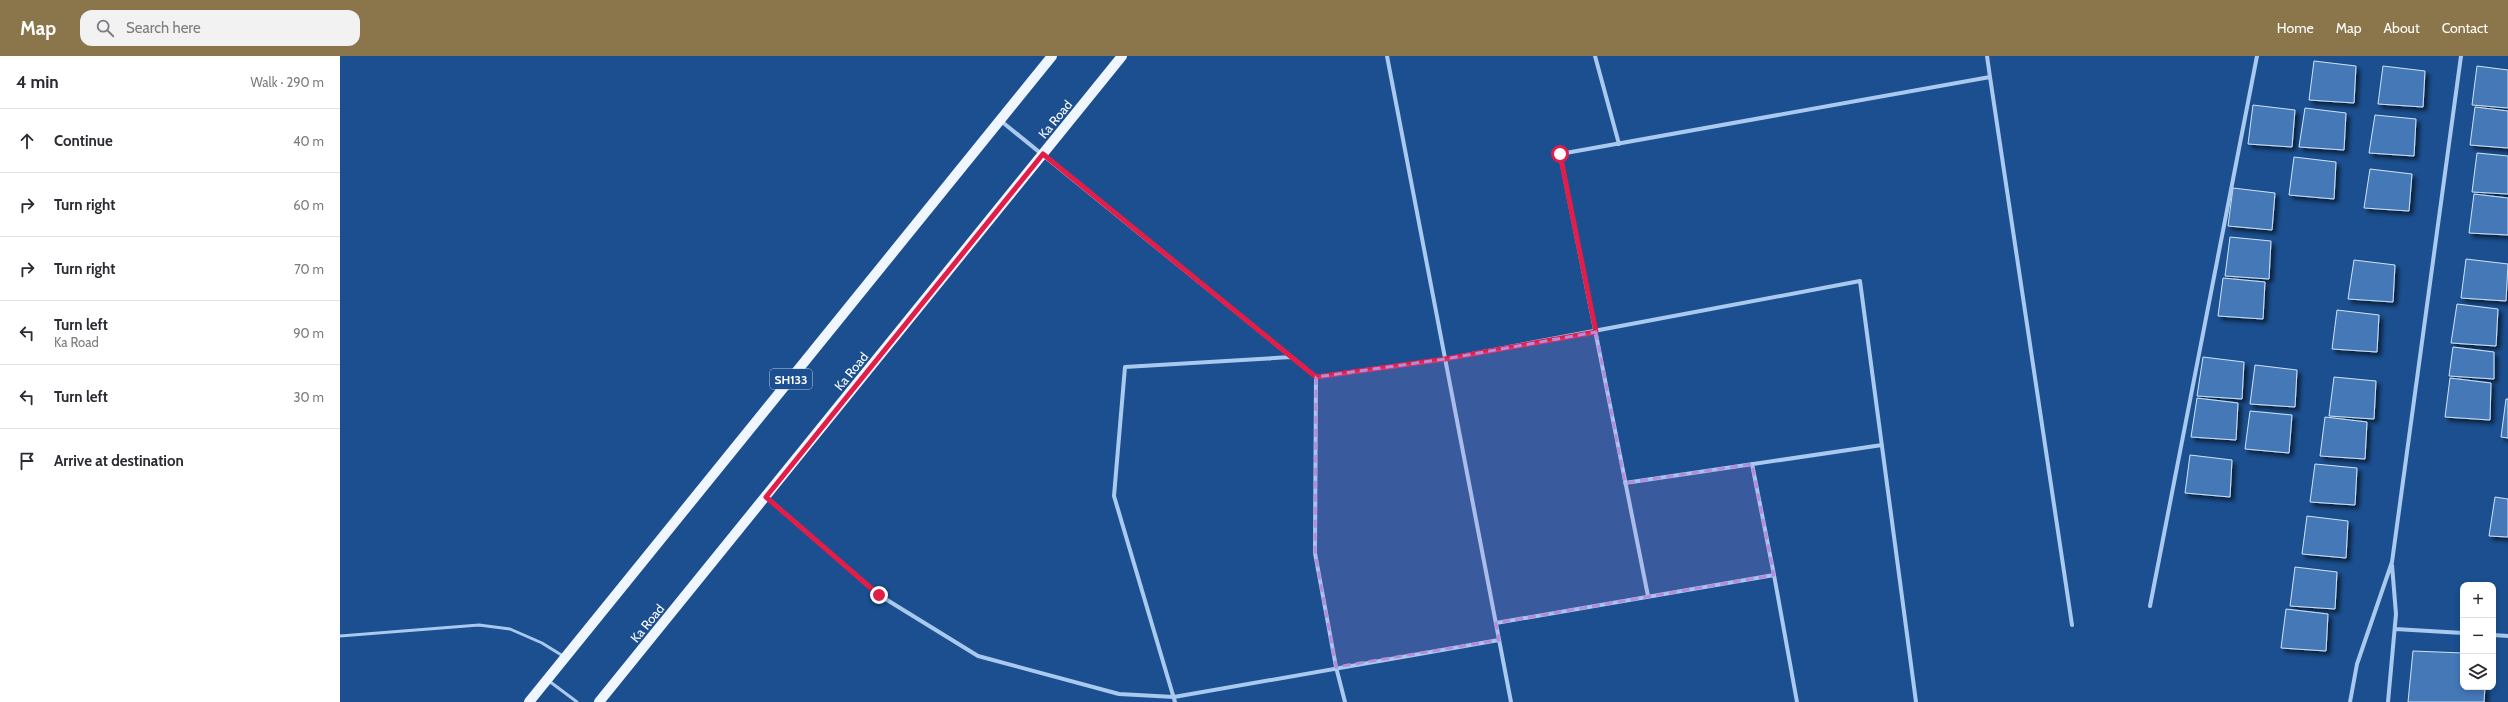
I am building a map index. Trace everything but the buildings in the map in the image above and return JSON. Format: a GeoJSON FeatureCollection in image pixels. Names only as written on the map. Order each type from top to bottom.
{"type":"FeatureCollection","features":[{"type":"Feature","properties":{"kind":"main road","name":"SH133"},"geometry":{"type":"LineString","coordinates":[[529,702],[1052,56]]}},
{"type":"Feature","properties":{"kind":"main road","name":"Ka Road"},"geometry":{"type":"LineString","coordinates":[[599,702],[1122,56]]}},
{"type":"Feature","properties":{"kind":"street"},"geometry":{"type":"LineString","coordinates":[[1388,56],[1511,702]]}},
{"type":"Feature","properties":{"kind":"street"},"geometry":{"type":"LineString","coordinates":[[1595,56],[1619,144]]}},
{"type":"Feature","properties":{"kind":"street"},"geometry":{"type":"LineString","coordinates":[[1987,56],[2072,625]]}},
{"type":"Feature","properties":{"kind":"street"},"geometry":{"type":"LineString","coordinates":[[2150,606],[2257,56]]}},
{"type":"Feature","properties":{"kind":"street"},"geometry":{"type":"LineString","coordinates":[[2350,702],[2357,664],[2392,562],[2461,56]]}},
{"type":"Feature","properties":{"kind":"street"},"geometry":{"type":"LineString","coordinates":[[1648,596],[1560,154],[1990,77]]}},
{"type":"Feature","properties":{"kind":"street"},"geometry":{"type":"LineString","coordinates":[[1000,120],[1316,377],[1445,359],[1596,332],[1860,281],[1916,702]]}},
{"type":"Feature","properties":{"kind":"street"},"geometry":{"type":"LineString","coordinates":[[1174,700],[1114,496],[1125,368],[1292,357]]}},
{"type":"Feature","properties":{"kind":"street"},"geometry":{"type":"LineString","coordinates":[[1316,377],[1315,553],[1336,667],[1345,702]]}},
{"type":"Feature","properties":{"kind":"street"},"geometry":{"type":"LineString","coordinates":[[1625,482],[1882,445]]}},
{"type":"Feature","properties":{"kind":"street"},"geometry":{"type":"LineString","coordinates":[[1752,464],[1797,702]]}},
{"type":"Feature","properties":{"kind":"street"},"geometry":{"type":"LineString","coordinates":[[766,497],[879,595],[978,656],[1119,694],[1174,700],[1336,667],[1499,640]]}},
{"type":"Feature","properties":{"kind":"street"},"geometry":{"type":"LineString","coordinates":[[2388,702],[2396,614],[2392,562]]}},
{"type":"Feature","properties":{"kind":"street"},"geometry":{"type":"LineString","coordinates":[[1496,623],[1774,575]]}},
{"type":"Feature","properties":{"kind":"street"},"geometry":{"type":"LineString","coordinates":[[2395,629],[2460,633]]}},
{"type":"Feature","properties":{"kind":"street"},"geometry":{"type":"LineString","coordinates":[[2496,635],[2508,636]]}},
{"type":"Feature","properties":{"kind":"lane"},"geometry":{"type":"LineString","coordinates":[[340,636],[479,625],[510,629],[542,643],[565,658]]}},
{"type":"Feature","properties":{"kind":"lane"},"geometry":{"type":"LineString","coordinates":[[547,680],[577,702]]}},
{"type":"Feature","properties":{"kind":"highlighted area"},"geometry":{"type":"Polygon","coordinates":[[[1596,332],[1625,483],[1752,464],[1774,575],[1496,623],[1499,640],[1336,667],[1315,553],[1316,377],[1445,359],[1596,332]]]}},
{"type":"Feature","properties":{"kind":"route"},"geometry":{"type":"LineString","coordinates":[[879,595],[766,497],[1043,154],[1316,377],[1445,359],[1596,332],[1560,154]]}}]}
